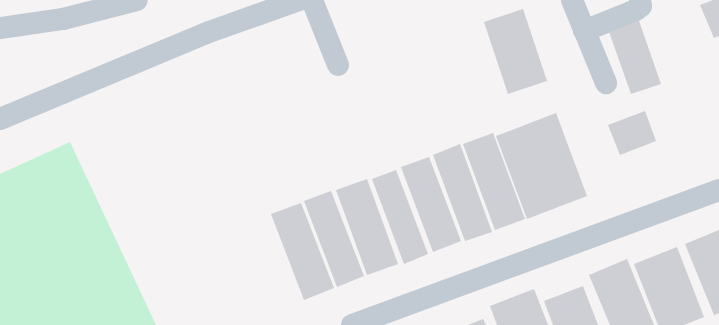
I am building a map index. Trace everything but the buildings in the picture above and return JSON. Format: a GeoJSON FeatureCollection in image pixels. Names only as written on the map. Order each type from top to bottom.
{"type":"FeatureCollection","features":[{"type":"Feature","properties":{"kind":"street"},"geometry":{"type":"LineString","coordinates":[[0,28],[63,19],[137,0]]}},
{"type":"Feature","properties":{"kind":"street"},"geometry":{"type":"LineString","coordinates":[[0,119],[209,32],[300,0]]}},
{"type":"Feature","properties":{"kind":"street"},"geometry":{"type":"LineString","coordinates":[[312,0],[338,65]]}},
{"type":"Feature","properties":{"kind":"street"},"geometry":{"type":"LineString","coordinates":[[572,0],[606,83]]}},
{"type":"Feature","properties":{"kind":"street"},"geometry":{"type":"LineString","coordinates":[[584,31],[636,10],[641,6],[640,0]]}},
{"type":"Feature","properties":{"kind":"street"},"geometry":{"type":"LineString","coordinates":[[352,325],[719,190]]}},
{"type":"Feature","properties":{"kind":"green space"},"geometry":{"type":"Polygon","coordinates":[[[70,142],[156,325],[0,325],[0,174],[70,142]]]}}]}
